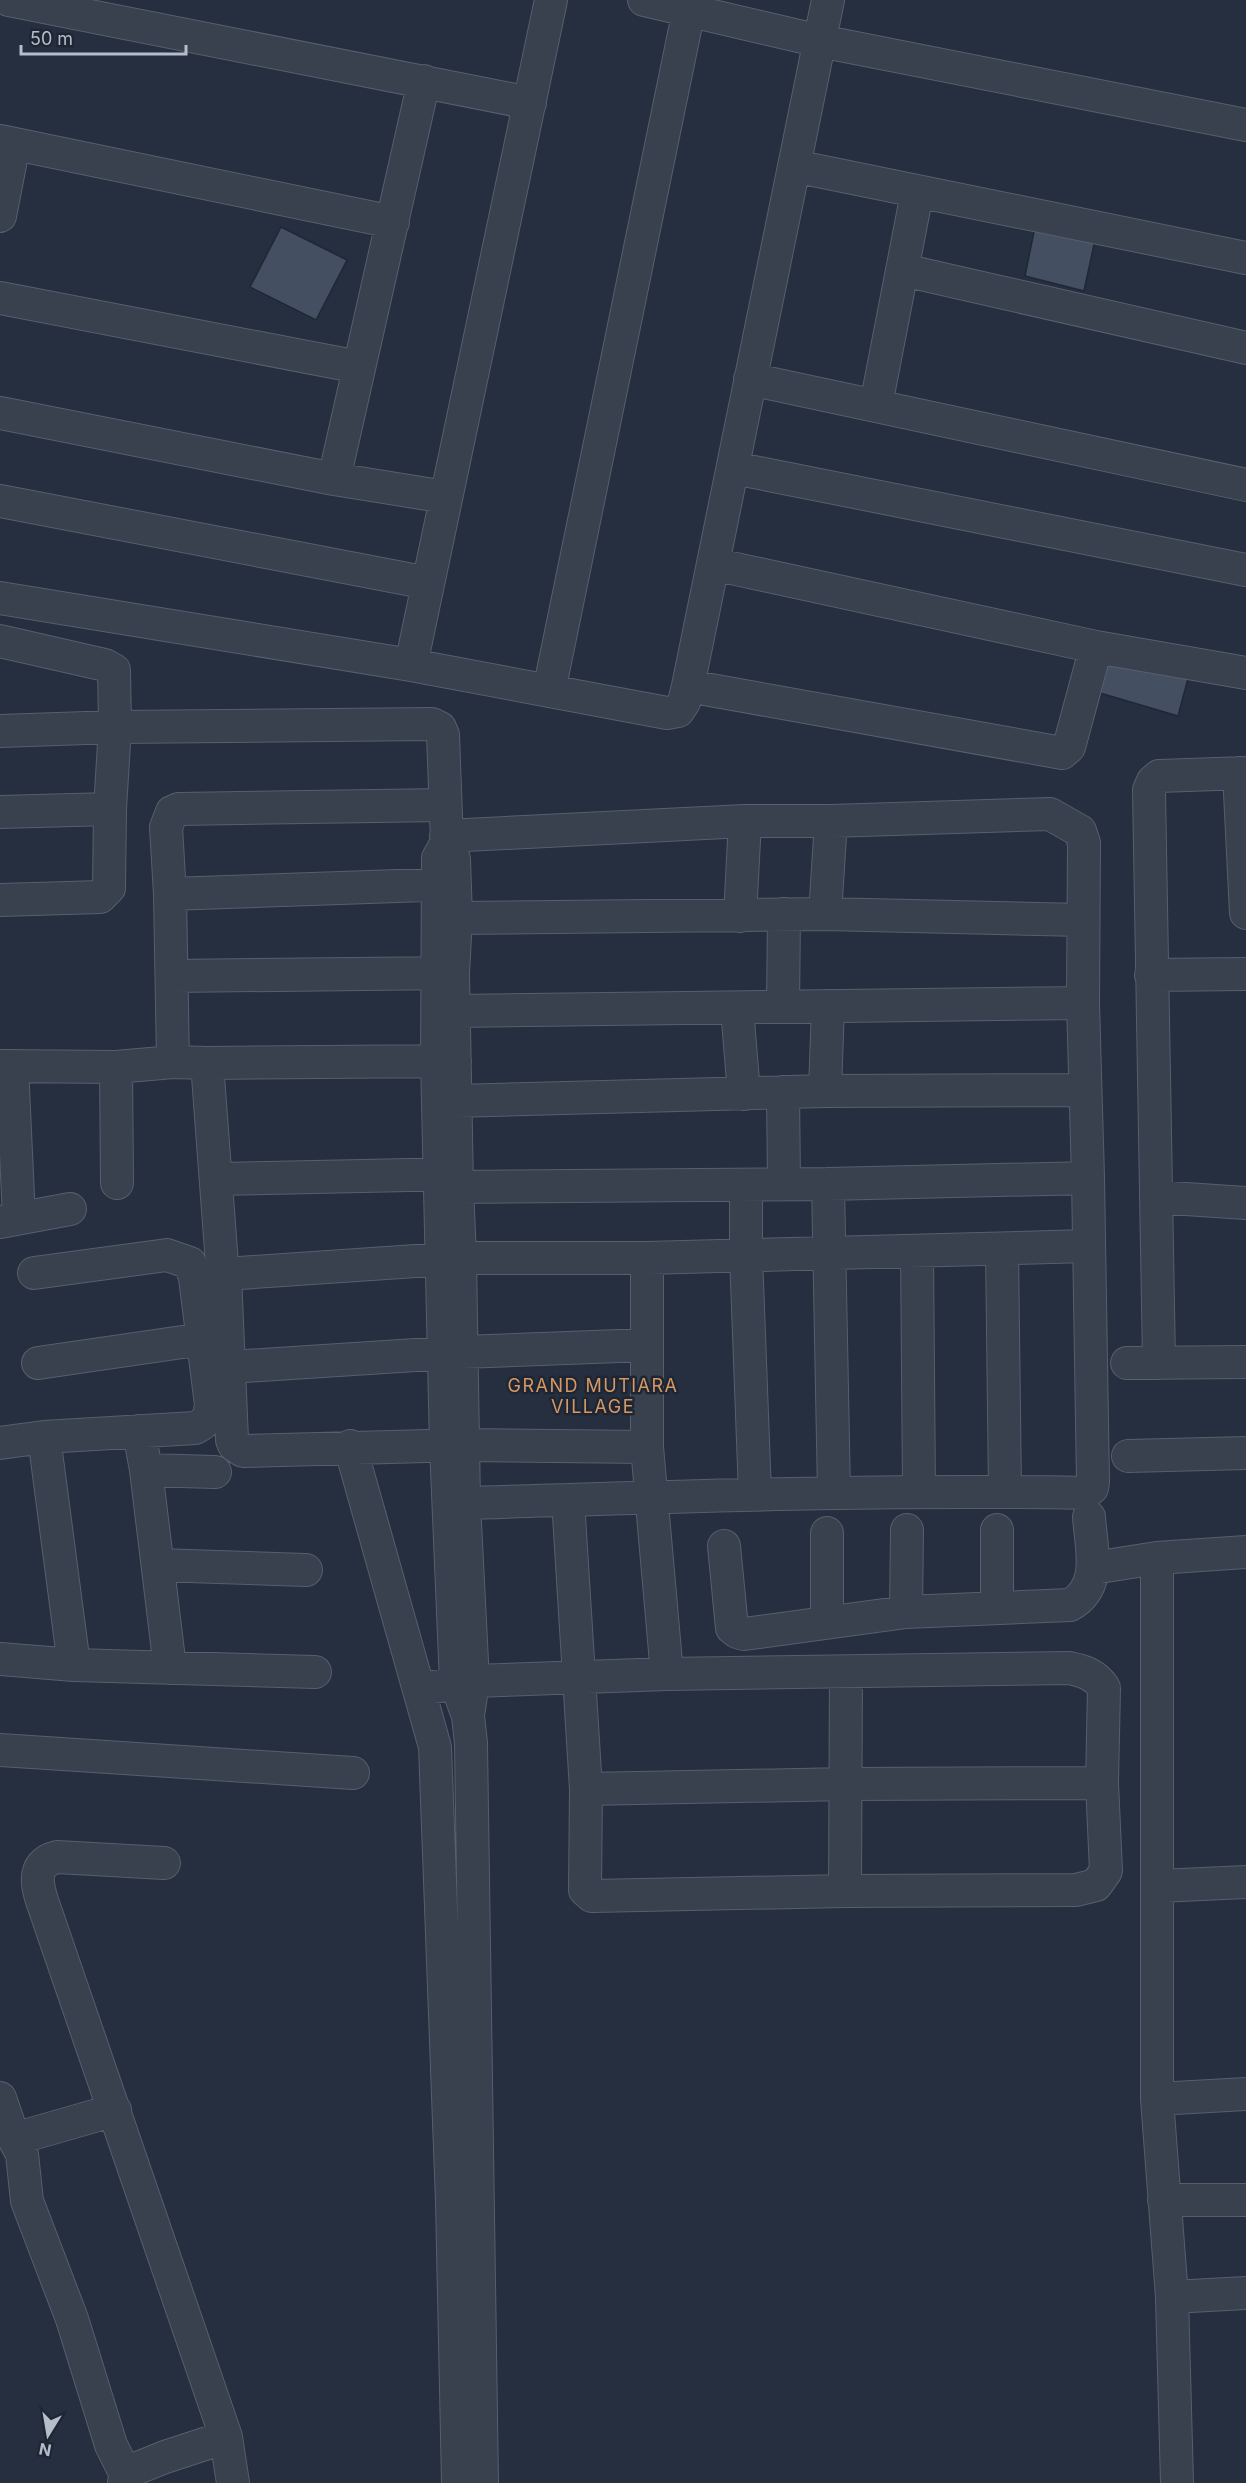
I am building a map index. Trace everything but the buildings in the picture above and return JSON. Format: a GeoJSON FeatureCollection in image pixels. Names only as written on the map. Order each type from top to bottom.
{"type":"FeatureCollection","features":[{"type":"Feature","properties":{"kind":"street"},"geometry":{"type":"LineString","coordinates":[[9,0],[530,103]]}},
{"type":"Feature","properties":{"kind":"street"},"geometry":{"type":"LineString","coordinates":[[411,665],[551,0]]}},
{"type":"Feature","properties":{"kind":"street"},"geometry":{"type":"LineString","coordinates":[[644,0],[690,5],[820,41],[1246,125]]}},
{"type":"Feature","properties":{"kind":"street"},"geometry":{"type":"LineString","coordinates":[[0,598],[411,665],[667,713],[678,711],[684,702],[688,686],[734,468],[750,379],[828,0]]}},
{"type":"Feature","properties":{"kind":"street"},"geometry":{"type":"LineString","coordinates":[[549,691],[690,5]]}},
{"type":"Feature","properties":{"kind":"street"},"geometry":{"type":"LineString","coordinates":[[334,478],[424,81]]}},
{"type":"Feature","properties":{"kind":"street"},"geometry":{"type":"LineString","coordinates":[[0,216],[7,143],[393,222]]}},
{"type":"Feature","properties":{"kind":"street"},"geometry":{"type":"LineString","coordinates":[[794,166],[916,193],[1246,258]]}},
{"type":"Feature","properties":{"kind":"street"},"geometry":{"type":"LineString","coordinates":[[876,405],[916,193]]}},
{"type":"Feature","properties":{"kind":"street"},"geometry":{"type":"LineString","coordinates":[[903,270],[1246,348]]}},
{"type":"Feature","properties":{"kind":"street"},"geometry":{"type":"LineString","coordinates":[[0,298],[360,367]]}},
{"type":"Feature","properties":{"kind":"street"},"geometry":{"type":"LineString","coordinates":[[750,379],[1246,485]]}},
{"type":"Feature","properties":{"kind":"street"},"geometry":{"type":"LineString","coordinates":[[0,413],[334,478],[446,497]]}},
{"type":"Feature","properties":{"kind":"street"},"geometry":{"type":"LineString","coordinates":[[734,468],[1246,570]]}},
{"type":"Feature","properties":{"kind":"street"},"geometry":{"type":"LineString","coordinates":[[0,501],[428,583]]}},
{"type":"Feature","properties":{"kind":"street"},"geometry":{"type":"LineString","coordinates":[[713,564],[1096,647],[1246,672]]}},
{"type":"Feature","properties":{"kind":"street"},"geometry":{"type":"LineString","coordinates":[[0,641],[105,664],[114,670],[115,727],[110,809],[109,888],[100,897],[0,900]]}},
{"type":"Feature","properties":{"kind":"street"},"geometry":{"type":"LineString","coordinates":[[688,686],[1062,753],[1070,747],[1096,647]]}},
{"type":"Feature","properties":{"kind":"street"},"geometry":{"type":"LineString","coordinates":[[0,730],[432,724],[440,728],[443,735],[446,839],[454,859],[447,884],[446,1061],[451,1179],[455,1446],[464,1682],[470,1730],[465,2202],[458,2483]]}},
{"type":"Feature","properties":{"kind":"street"},"geometry":{"type":"LineString","coordinates":[[1158,1363],[1149,805],[1149,790],[1153,781],[1167,775],[1242,773],[1246,913]]}},
{"type":"Feature","properties":{"kind":"street"},"geometry":{"type":"LineString","coordinates":[[173,1062],[170,894],[165,827],[172,812],[179,809],[445,805]]}},
{"type":"Feature","properties":{"kind":"street"},"geometry":{"type":"LineString","coordinates":[[0,812],[110,809]]}},
{"type":"Feature","properties":{"kind":"street"},"geometry":{"type":"LineString","coordinates":[[446,839],[746,821],[831,821],[1050,814],[1080,831],[1084,843],[1083,1003],[1092,1488],[1086,1493],[919,1491],[651,1496],[464,1503]]}},
{"type":"Feature","properties":{"kind":"street"},"geometry":{"type":"LineString","coordinates":[[740,916],[746,821]]}},
{"type":"Feature","properties":{"kind":"street"},"geometry":{"type":"LineString","coordinates":[[825,914],[831,821]]}},
{"type":"Feature","properties":{"kind":"street"},"geometry":{"type":"LineString","coordinates":[[170,894],[447,884]]}},
{"type":"Feature","properties":{"kind":"street"},"geometry":{"type":"LineString","coordinates":[[447,884],[456,918],[445,973],[455,1011],[446,1061],[455,1101],[451,1179]]}},
{"type":"Feature","properties":{"kind":"street"},"geometry":{"type":"LineString","coordinates":[[783,1006],[784,914]]}},
{"type":"Feature","properties":{"kind":"street"},"geometry":{"type":"LineString","coordinates":[[456,918],[825,914],[1082,920]]}},
{"type":"Feature","properties":{"kind":"street"},"geometry":{"type":"LineString","coordinates":[[172,976],[445,973]]}},
{"type":"Feature","properties":{"kind":"street"},"geometry":{"type":"LineString","coordinates":[[1151,975],[1246,974]]}},
{"type":"Feature","properties":{"kind":"street"},"geometry":{"type":"LineString","coordinates":[[455,1011],[1083,1003]]}},
{"type":"Feature","properties":{"kind":"street"},"geometry":{"type":"LineString","coordinates":[[825,1091],[828,1006]]}},
{"type":"Feature","properties":{"kind":"street"},"geometry":{"type":"LineString","coordinates":[[737,1008],[744,1094]]}},
{"type":"Feature","properties":{"kind":"street"},"geometry":{"type":"LineString","coordinates":[[70,1209],[9,1220],[6,1066],[116,1066],[173,1062],[446,1061]]}},
{"type":"Feature","properties":{"kind":"street"},"geometry":{"type":"LineString","coordinates":[[207,1063],[222,1264],[225,1274],[232,1440],[238,1449],[350,1446],[647,1447]]}},
{"type":"Feature","properties":{"kind":"street"},"geometry":{"type":"LineString","coordinates":[[116,1066],[117,1183]]}},
{"type":"Feature","properties":{"kind":"street"},"geometry":{"type":"LineString","coordinates":[[455,1101],[825,1091],[1085,1090]]}},
{"type":"Feature","properties":{"kind":"street"},"geometry":{"type":"LineString","coordinates":[[783,1092],[784,1184]]}},
{"type":"Feature","properties":{"kind":"street"},"geometry":{"type":"LineString","coordinates":[[217,1179],[451,1179],[746,1185],[1088,1178]]}},
{"type":"Feature","properties":{"kind":"street"},"geometry":{"type":"LineString","coordinates":[[828,1184],[834,1493]]}},
{"type":"Feature","properties":{"kind":"street"},"geometry":{"type":"LineString","coordinates":[[746,1185],[746,1255],[755,1494]]}},
{"type":"Feature","properties":{"kind":"street"},"geometry":{"type":"LineString","coordinates":[[1156,1197],[1246,1203]]}},
{"type":"Feature","properties":{"kind":"street"},"geometry":{"type":"LineString","coordinates":[[225,1274],[452,1259],[647,1258],[1088,1246]]}},
{"type":"Feature","properties":{"kind":"street"},"geometry":{"type":"LineString","coordinates":[[1002,1249],[1005,1492]]}},
{"type":"Feature","properties":{"kind":"street"},"geometry":{"type":"LineString","coordinates":[[917,1251],[919,1491]]}},
{"type":"Feature","properties":{"kind":"street"},"geometry":{"type":"LineString","coordinates":[[0,1443],[44,1437],[195,1428],[204,1424],[210,1417],[211,1405],[203,1339],[195,1278],[190,1263],[179,1257],[167,1255],[34,1272]]}},
{"type":"Feature","properties":{"kind":"street"},"geometry":{"type":"LineString","coordinates":[[647,1258],[647,1447],[667,1674]]}},
{"type":"Feature","properties":{"kind":"street"},"geometry":{"type":"LineString","coordinates":[[38,1363],[203,1339]]}},
{"type":"Feature","properties":{"kind":"street"},"geometry":{"type":"LineString","coordinates":[[230,1367],[454,1353],[646,1345]]}},
{"type":"Feature","properties":{"kind":"street"},"geometry":{"type":"LineString","coordinates":[[1127,1363],[1246,1362]]}},
{"type":"Feature","properties":{"kind":"street"},"geometry":{"type":"LineString","coordinates":[[139,1431],[146,1470],[170,1668]]}},
{"type":"Feature","properties":{"kind":"street"},"geometry":{"type":"LineString","coordinates":[[44,1437],[74,1665]]}},
{"type":"Feature","properties":{"kind":"street"},"geometry":{"type":"LineString","coordinates":[[350,1446],[435,1748],[482,2483]]}},
{"type":"Feature","properties":{"kind":"street"},"geometry":{"type":"LineString","coordinates":[[455,1446],[464,1503],[464,1682]]}},
{"type":"Feature","properties":{"kind":"street"},"geometry":{"type":"LineString","coordinates":[[1128,1456],[1246,1453]]}},
{"type":"Feature","properties":{"kind":"street"},"geometry":{"type":"LineString","coordinates":[[146,1470],[215,1472]]}},
{"type":"Feature","properties":{"kind":"street"},"geometry":{"type":"LineString","coordinates":[[420,1689],[464,1682],[579,1677],[667,1674],[1069,1668],[1099,1680],[1104,1688],[1102,1783],[1106,1872],[1096,1885],[1076,1890],[845,1891],[592,1896],[585,1890],[586,1789],[579,1677],[568,1500]]}},
{"type":"Feature","properties":{"kind":"street"},"geometry":{"type":"LineString","coordinates":[[724,1546],[732,1628],[744,1634],[906,1612],[997,1606],[1070,1605],[1081,1599],[1089,1587],[1093,1568],[1089,1517]]}},
{"type":"Feature","properties":{"kind":"street"},"geometry":{"type":"LineString","coordinates":[[906,1612],[907,1530]]}},
{"type":"Feature","properties":{"kind":"street"},"geometry":{"type":"LineString","coordinates":[[997,1530],[997,1606]]}},
{"type":"Feature","properties":{"kind":"street"},"geometry":{"type":"LineString","coordinates":[[827,1533],[827,1622]]}},
{"type":"Feature","properties":{"kind":"street"},"geometry":{"type":"LineString","coordinates":[[1093,1568],[1157,1558],[1246,1551]]}},
{"type":"Feature","properties":{"kind":"street"},"geometry":{"type":"LineString","coordinates":[[1157,1558],[1158,2099],[1172,2297],[1177,2483]]}},
{"type":"Feature","properties":{"kind":"street"},"geometry":{"type":"LineString","coordinates":[[158,1565],[306,1570]]}},
{"type":"Feature","properties":{"kind":"street"},"geometry":{"type":"LineString","coordinates":[[0,1659],[74,1665],[315,1672]]}},
{"type":"Feature","properties":{"kind":"street"},"geometry":{"type":"LineString","coordinates":[[845,1891],[846,1672]]}},
{"type":"Feature","properties":{"kind":"street"},"geometry":{"type":"LineString","coordinates":[[435,1748],[470,1730]]}},
{"type":"Feature","properties":{"kind":"street"},"geometry":{"type":"LineString","coordinates":[[0,1750],[353,1773]]}},
{"type":"Feature","properties":{"kind":"street"},"geometry":{"type":"LineString","coordinates":[[586,1789],[847,1784],[1102,1783]]}},
{"type":"Feature","properties":{"kind":"street"},"geometry":{"type":"LineString","coordinates":[[164,1863],[57,1857],[48,1859],[41,1865],[37,1875],[38,1887],[226,2437],[232,2483]]}},
{"type":"Feature","properties":{"kind":"street"},"geometry":{"type":"LineString","coordinates":[[1159,1886],[1246,1882]]}},
{"type":"Feature","properties":{"kind":"street"},"geometry":{"type":"LineString","coordinates":[[1158,2099],[1246,2094]]}},
{"type":"Feature","properties":{"kind":"street"},"geometry":{"type":"LineString","coordinates":[[0,2098],[7,2152]]}},
{"type":"Feature","properties":{"kind":"street"},"geometry":{"type":"LineString","coordinates":[[7,2152],[115,2110]]}},
{"type":"Feature","properties":{"kind":"street"},"geometry":{"type":"LineString","coordinates":[[7,2152],[21,2154],[27,2201],[72,2319],[111,2445],[125,2478],[165,2457],[226,2437]]}},
{"type":"Feature","properties":{"kind":"street"},"geometry":{"type":"LineString","coordinates":[[1164,2200],[1246,2200]]}},
{"type":"Feature","properties":{"kind":"street"},"geometry":{"type":"LineString","coordinates":[[1172,2297],[1246,2293]]}},
{"type":"Feature","properties":{"kind":"district","name":"GRAND MUTIARA VILLAGE"},"geometry":{"type":"Point","coordinates":[593,1395]}}]}
